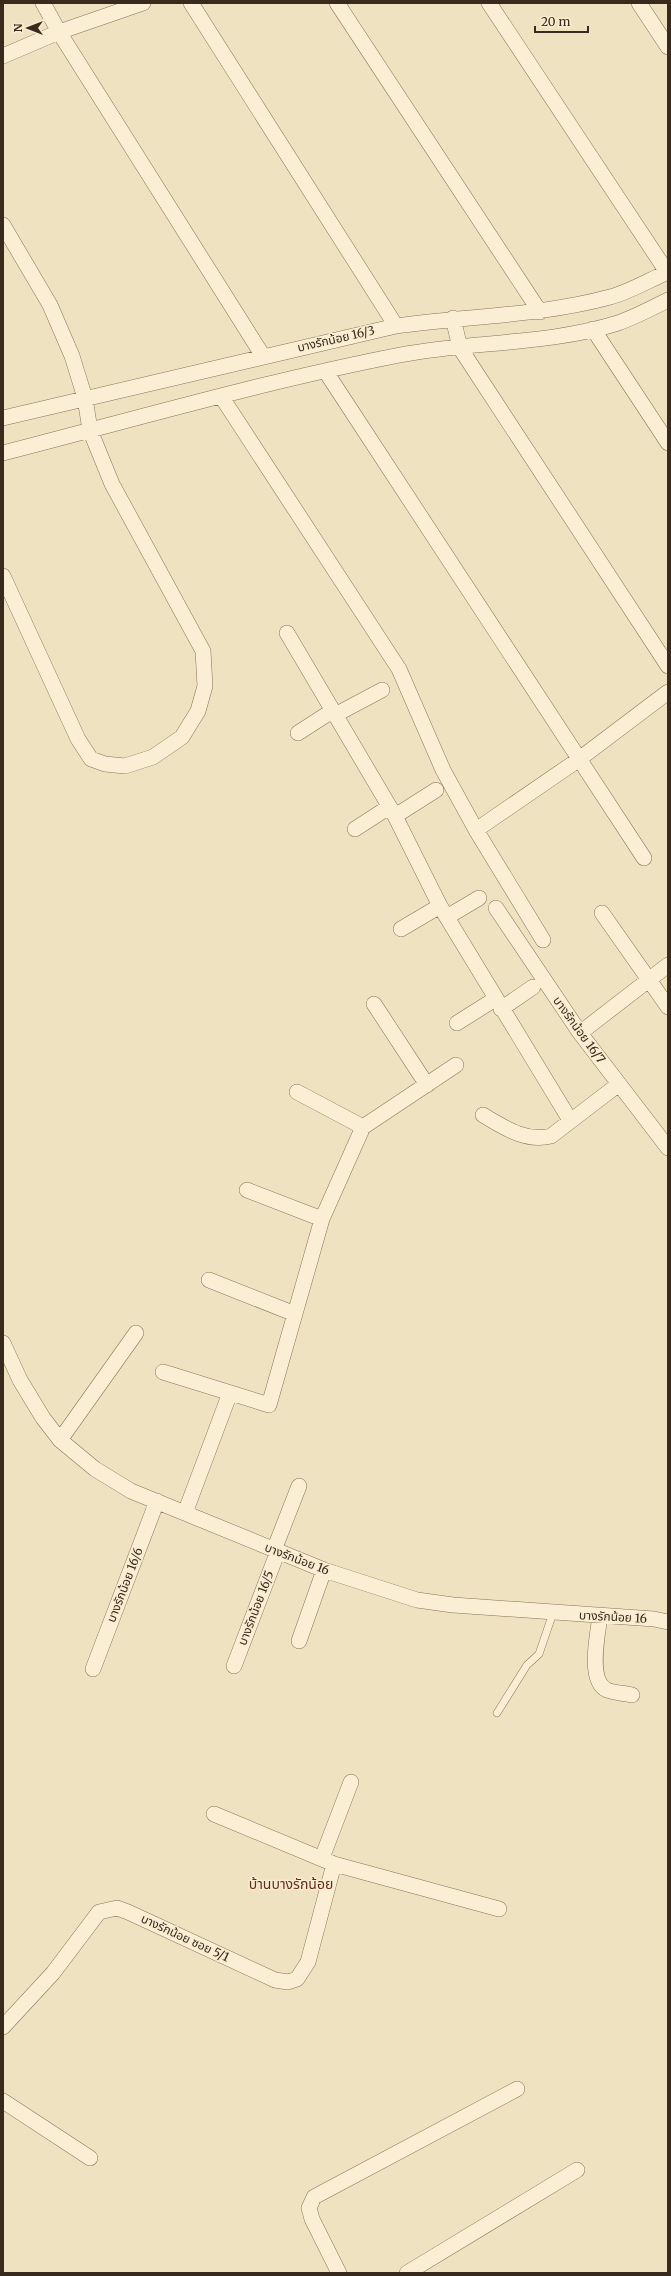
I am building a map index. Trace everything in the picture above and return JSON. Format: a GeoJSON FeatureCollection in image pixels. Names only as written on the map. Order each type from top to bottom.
{"type":"FeatureCollection","features":[{"type":"Feature","properties":{"kind":"street"},"geometry":{"type":"LineString","coordinates":[[43,3],[59,32],[263,356]]}},
{"type":"Feature","properties":{"kind":"street"},"geometry":{"type":"LineString","coordinates":[[3,56],[59,32],[143,3]]}},
{"type":"Feature","properties":{"kind":"street"},"geometry":{"type":"LineString","coordinates":[[191,3],[396,326]]}},
{"type":"Feature","properties":{"kind":"street"},"geometry":{"type":"LineString","coordinates":[[337,3],[540,312]]}},
{"type":"Feature","properties":{"kind":"street"},"geometry":{"type":"LineString","coordinates":[[489,3],[667,272]]}},
{"type":"Feature","properties":{"kind":"street"},"geometry":{"type":"LineString","coordinates":[[639,3],[668,47]]}},
{"type":"Feature","properties":{"kind":"street"},"geometry":{"type":"LineString","coordinates":[[3,225],[50,305],[72,356],[85,398],[90,430],[112,484],[203,651],[205,686],[198,711],[182,737],[153,757],[125,766],[105,764],[91,759],[78,739],[3,576]]}},
{"type":"Feature","properties":{"kind":"street","name":"บางรักน้อย 16/3"},"geometry":{"type":"LineString","coordinates":[[3,418],[396,326],[453,318],[540,312],[611,297],[667,272]]}},
{"type":"Feature","properties":{"kind":"street"},"geometry":{"type":"LineString","coordinates":[[3,453],[221,396],[402,355],[544,338],[593,329],[619,322],[668,300]]}},
{"type":"Feature","properties":{"kind":"street"},"geometry":{"type":"LineString","coordinates":[[453,318],[460,348],[668,666]]}},
{"type":"Feature","properties":{"kind":"street"},"geometry":{"type":"LineString","coordinates":[[593,329],[668,443]]}},
{"type":"Feature","properties":{"kind":"street"},"geometry":{"type":"LineString","coordinates":[[326,372],[578,760],[644,858]]}},
{"type":"Feature","properties":{"kind":"street"},"geometry":{"type":"LineString","coordinates":[[221,396],[398,670],[443,770],[476,830],[543,940]]}},
{"type":"Feature","properties":{"kind":"street"},"geometry":{"type":"LineString","coordinates":[[287,633],[392,811],[444,912],[498,1004],[570,1120]]}},
{"type":"Feature","properties":{"kind":"street"},"geometry":{"type":"LineString","coordinates":[[298,734],[334,713],[382,690]]}},
{"type":"Feature","properties":{"kind":"street"},"geometry":{"type":"LineString","coordinates":[[476,830],[578,760],[668,692]]}},
{"type":"Feature","properties":{"kind":"street"},"geometry":{"type":"LineString","coordinates":[[355,829],[436,790]]}},
{"type":"Feature","properties":{"kind":"street"},"geometry":{"type":"LineString","coordinates":[[401,929],[479,898]]}},
{"type":"Feature","properties":{"kind":"street","name":"บางรักน้อย 16/7"},"geometry":{"type":"LineString","coordinates":[[496,908],[580,1033],[668,1148]]}},
{"type":"Feature","properties":{"kind":"street"},"geometry":{"type":"LineString","coordinates":[[602,913],[668,1007]]}},
{"type":"Feature","properties":{"kind":"street"},"geometry":{"type":"LineString","coordinates":[[580,1033],[668,965]]}},
{"type":"Feature","properties":{"kind":"street"},"geometry":{"type":"LineString","coordinates":[[457,1023],[532,988]]}},
{"type":"Feature","properties":{"kind":"street"},"geometry":{"type":"LineString","coordinates":[[374,1004],[427,1085]]}},
{"type":"Feature","properties":{"kind":"street"},"geometry":{"type":"LineString","coordinates":[[163,1372],[269,1405],[322,1219],[363,1127],[456,1065]]}},
{"type":"Feature","properties":{"kind":"street"},"geometry":{"type":"LineString","coordinates":[[483,1115],[521,1136],[539,1139],[551,1136],[619,1084]]}},
{"type":"Feature","properties":{"kind":"street"},"geometry":{"type":"LineString","coordinates":[[297,1092],[363,1127]]}},
{"type":"Feature","properties":{"kind":"street"},"geometry":{"type":"LineString","coordinates":[[247,1190],[322,1219]]}},
{"type":"Feature","properties":{"kind":"street"},"geometry":{"type":"LineString","coordinates":[[209,1280],[295,1314]]}},
{"type":"Feature","properties":{"kind":"street"},"geometry":{"type":"LineString","coordinates":[[60,1440],[136,1333]]}},
{"type":"Feature","properties":{"kind":"street","name":"บางรักน้อย 16"},"geometry":{"type":"LineString","coordinates":[[3,1343],[20,1380],[43,1418],[60,1440],[95,1469],[131,1491],[324,1570],[416,1600],[453,1605],[553,1613],[654,1619],[668,1622]]}},
{"type":"Feature","properties":{"kind":"street"},"geometry":{"type":"LineString","coordinates":[[185,1513],[230,1393]]}},
{"type":"Feature","properties":{"kind":"street","name":"บางรักน้อย 16/5"},"geometry":{"type":"LineString","coordinates":[[234,1666],[299,1486]]}},
{"type":"Feature","properties":{"kind":"street","name":"บางรักน้อย 16/6"},"geometry":{"type":"LineString","coordinates":[[93,1668],[157,1501]]}},
{"type":"Feature","properties":{"kind":"street"},"geometry":{"type":"LineString","coordinates":[[299,1641],[324,1570]]}},
{"type":"Feature","properties":{"kind":"street"},"geometry":{"type":"LineString","coordinates":[[600,1616],[595,1657],[599,1681],[607,1690],[632,1695]]}},
{"type":"Feature","properties":{"kind":"street","name":"บางรักน้อย ซอย 5/1"},"geometry":{"type":"LineString","coordinates":[[3,2027],[53,1973],[99,1912],[109,1908],[128,1912],[275,1980],[288,1982],[297,1979],[308,1962],[328,1861],[351,1782]]}},
{"type":"Feature","properties":{"kind":"street"},"geometry":{"type":"LineString","coordinates":[[214,1814],[328,1861],[499,1909]]}},
{"type":"Feature","properties":{"kind":"street"},"geometry":{"type":"LineString","coordinates":[[339,2273],[312,2219],[309,2208],[314,2197],[518,2089]]}},
{"type":"Feature","properties":{"kind":"street"},"geometry":{"type":"LineString","coordinates":[[3,2101],[90,2158]]}},
{"type":"Feature","properties":{"kind":"street"},"geometry":{"type":"LineString","coordinates":[[407,2273],[577,2170]]}},
{"type":"Feature","properties":{"kind":"lane"},"geometry":{"type":"LineString","coordinates":[[497,1713],[527,1665],[539,1654],[553,1613]]}},
{"type":"Feature","properties":{"kind":"district","name":"บ้านบางรักน้อย"},"geometry":{"type":"Point","coordinates":[291,1884]}}]}
